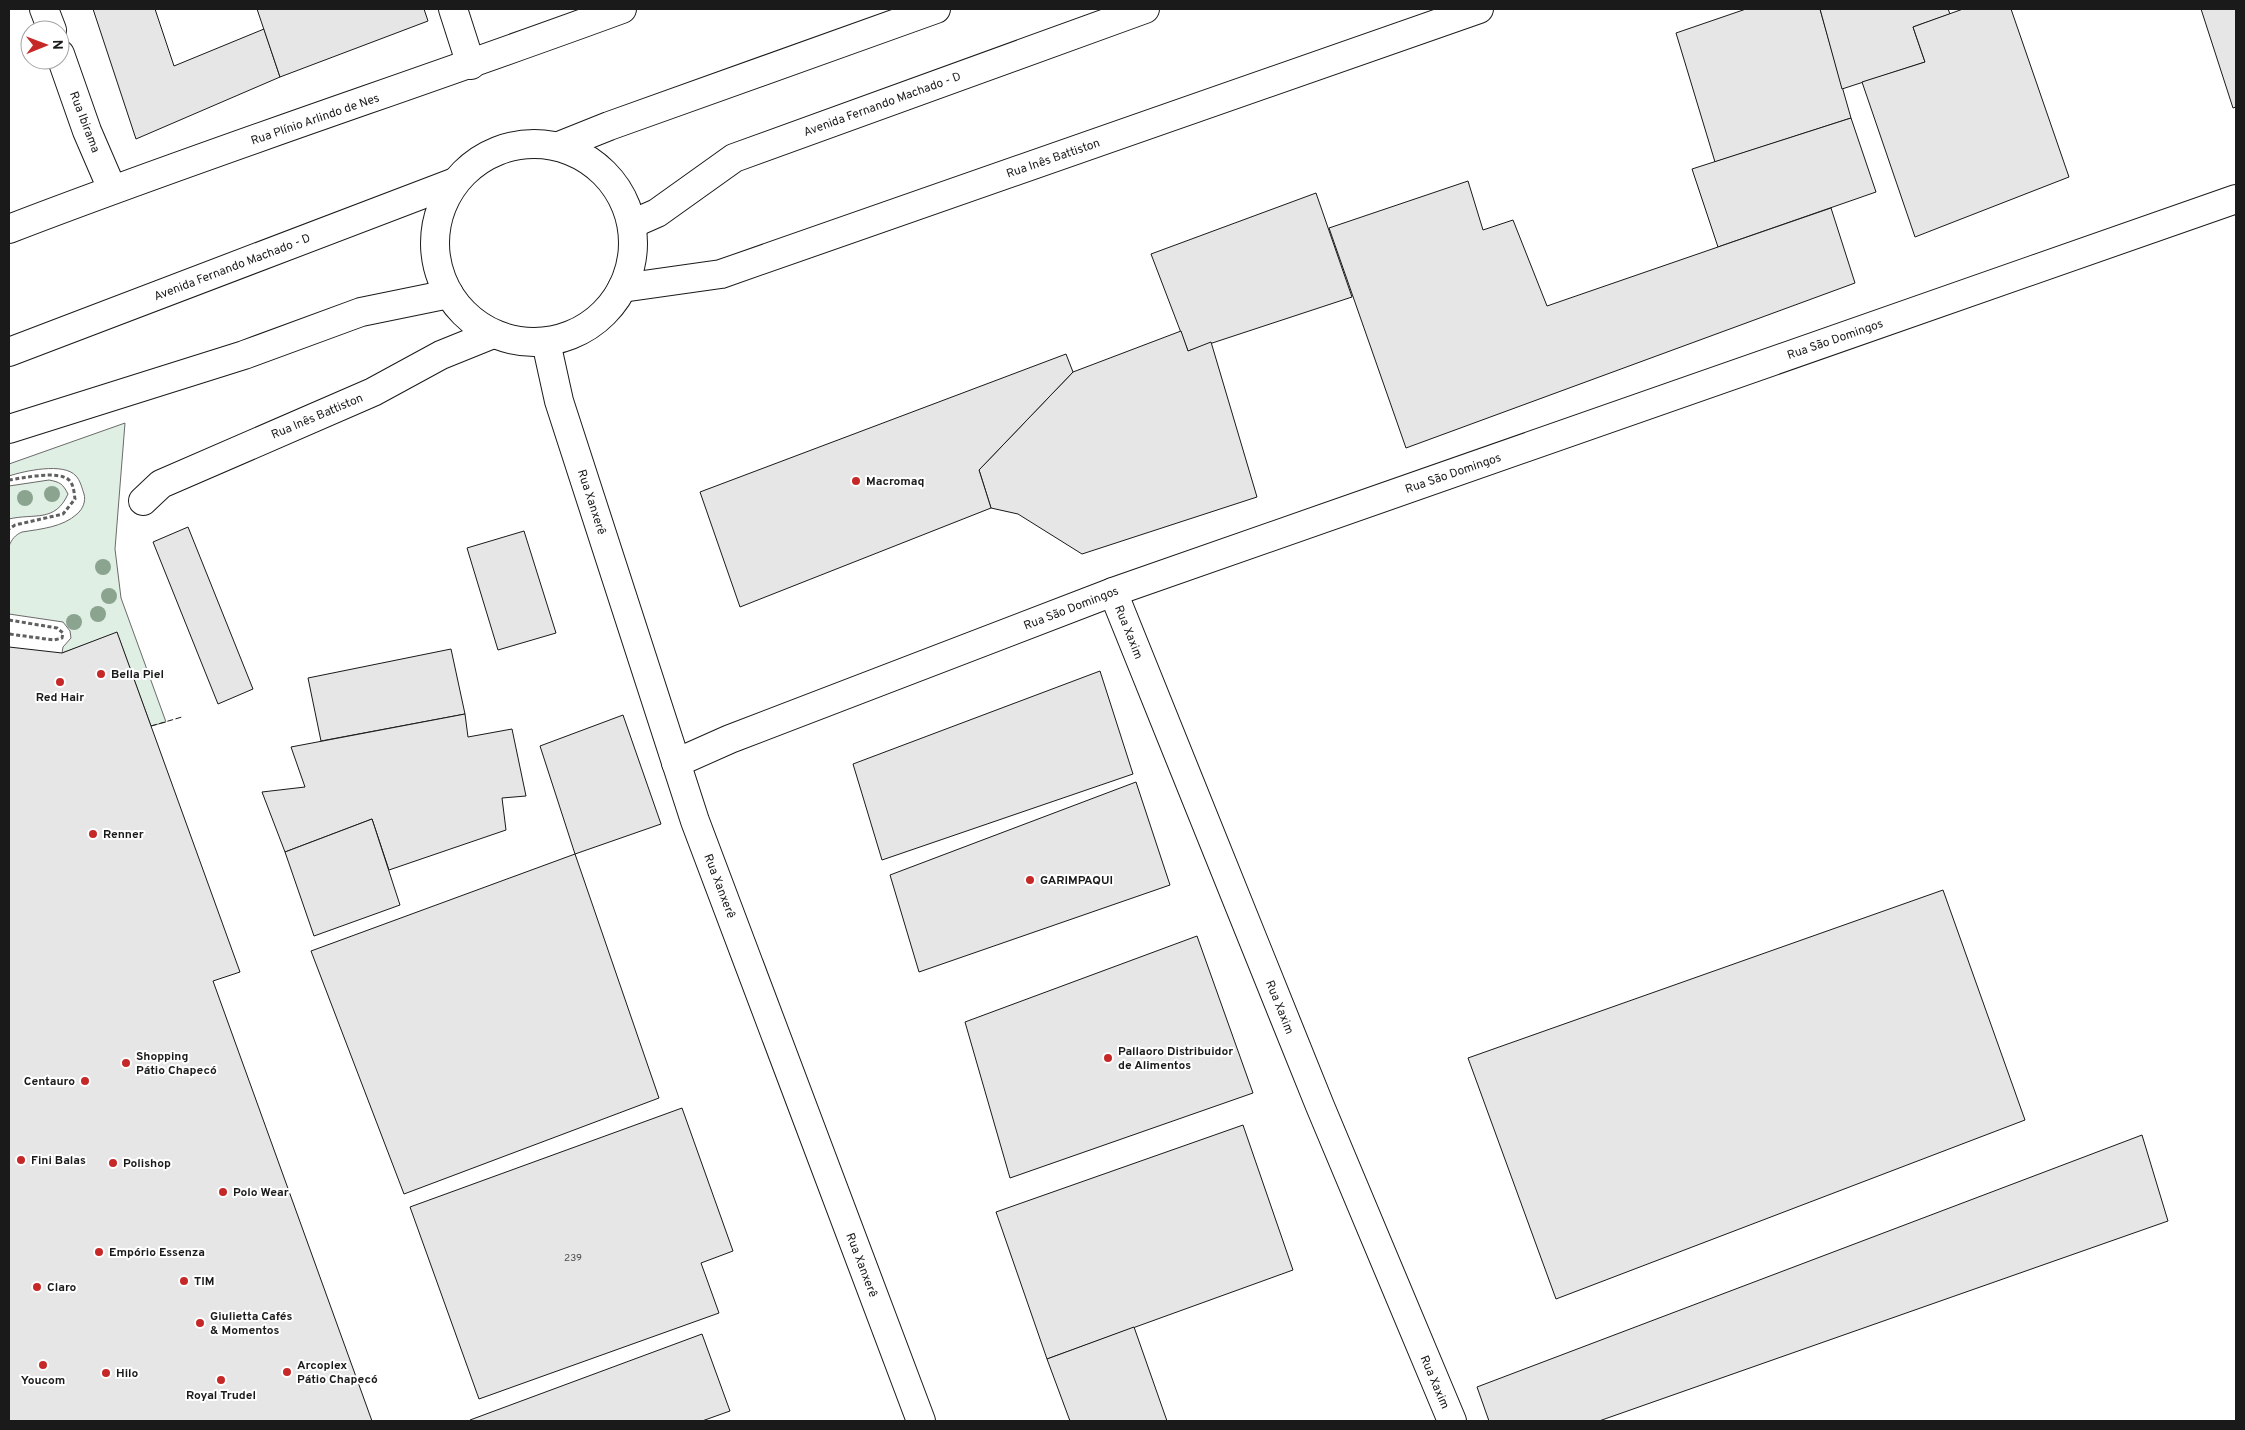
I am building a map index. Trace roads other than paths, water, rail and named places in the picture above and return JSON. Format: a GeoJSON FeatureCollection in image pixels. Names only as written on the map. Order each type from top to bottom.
{"type":"FeatureCollection","features":[{"type":"Feature","properties":{"kind":"main road"},"geometry":{"type":"LineString","coordinates":[[454,9],[471,65]]}},
{"type":"Feature","properties":{"kind":"main road","name":"Rua Plínio Arlindo de Nes"},"geometry":{"type":"LineString","coordinates":[[9,229],[112,189],[471,65],[622,9]]}},
{"type":"Feature","properties":{"kind":"main road"},"geometry":{"type":"LineString","coordinates":[[559,146],[609,126],[936,9]]}},
{"type":"Feature","properties":{"kind":"main road","name":"Avenida Fernando Machado - D"},"geometry":{"type":"LineString","coordinates":[[632,224],[657,213],[734,158],[1145,9]]}},
{"type":"Feature","properties":{"kind":"main road","name":"Rua Inês Battiston"},"geometry":{"type":"LineString","coordinates":[[622,288],[721,274],[1479,9]]}},
{"type":"Feature","properties":{"kind":"main road","name":"Rua Ibirama"},"geometry":{"type":"LineString","coordinates":[[66,70],[87,130],[112,189]]}},
{"type":"Feature","properties":{"kind":"main road"},"geometry":{"type":"LineString","coordinates":[[529,144],[559,146],[576,152],[607,175],[627,206],[632,224],[632,257],[622,288],[603,314],[577,333],[546,342],[519,342],[493,334],[468,318],[449,294],[437,266],[435,237],[441,208],[455,182],[501,148],[529,144]]}},
{"type":"Feature","properties":{"kind":"main road","name":"Avenida Fernando Machado - D"},"geometry":{"type":"LineString","coordinates":[[9,352],[455,182]]}},
{"type":"Feature","properties":{"kind":"main road","name":"Rua São Domingos"},"geometry":{"type":"LineString","coordinates":[[676,763],[730,740],[1113,592],[2236,199]]}},
{"type":"Feature","properties":{"kind":"main road"},"geometry":{"type":"LineString","coordinates":[[9,429],[244,355],[362,312],[449,294]]}},
{"type":"Feature","properties":{"kind":"main road","name":"Rua Inês Battiston"},"geometry":{"type":"LineString","coordinates":[[142,501],[161,484],[373,392],[441,355],[493,334]]}},
{"type":"Feature","properties":{"kind":"main road","name":"Rua Xanxerê"},"geometry":{"type":"LineString","coordinates":[[546,342],[559,401],[695,821],[921,1421]]}},
{"type":"Feature","properties":{"kind":"main road","name":"Rua Xaxim"},"geometry":{"type":"LineString","coordinates":[[1113,592],[1320,1106],[1452,1421]]}},
{"type":"Feature","properties":{"kind":"place","name":"Macromaq"},"geometry":{"type":"Point","coordinates":[856,481]}},
{"type":"Feature","properties":{"kind":"place","name":"Bella Piel"},"geometry":{"type":"Point","coordinates":[101,674]}},
{"type":"Feature","properties":{"kind":"place","name":"Red Hair"},"geometry":{"type":"Point","coordinates":[60,682]}},
{"type":"Feature","properties":{"kind":"place","name":"Renner"},"geometry":{"type":"Point","coordinates":[93,834]}},
{"type":"Feature","properties":{"kind":"place","name":"GARIMPAQUI"},"geometry":{"type":"Point","coordinates":[1030,880]}},
{"type":"Feature","properties":{"kind":"place","name":"Pallaoro Distribuidor de Alimentos"},"geometry":{"type":"Point","coordinates":[1108,1058]}},
{"type":"Feature","properties":{"kind":"place","name":"Shopping Pátio Chapecó"},"geometry":{"type":"Point","coordinates":[126,1063]}},
{"type":"Feature","properties":{"kind":"place","name":"Centauro"},"geometry":{"type":"Point","coordinates":[85,1081]}},
{"type":"Feature","properties":{"kind":"place","name":"Fini Balas"},"geometry":{"type":"Point","coordinates":[21,1160]}},
{"type":"Feature","properties":{"kind":"place","name":"Polishop"},"geometry":{"type":"Point","coordinates":[113,1163]}},
{"type":"Feature","properties":{"kind":"place","name":"Polo Wear"},"geometry":{"type":"Point","coordinates":[223,1192]}},
{"type":"Feature","properties":{"kind":"place","name":"Empório Essenza"},"geometry":{"type":"Point","coordinates":[99,1252]}},
{"type":"Feature","properties":{"kind":"place","name":"TIM"},"geometry":{"type":"Point","coordinates":[184,1281]}},
{"type":"Feature","properties":{"kind":"place","name":"Claro"},"geometry":{"type":"Point","coordinates":[37,1287]}},
{"type":"Feature","properties":{"kind":"place","name":"Giulietta Cafés & Momentos"},"geometry":{"type":"Point","coordinates":[200,1323]}},
{"type":"Feature","properties":{"kind":"place","name":"Youcom"},"geometry":{"type":"Point","coordinates":[43,1365]}},
{"type":"Feature","properties":{"kind":"place","name":"Arcoplex Pátio Chapecó"},"geometry":{"type":"Point","coordinates":[287,1372]}},
{"type":"Feature","properties":{"kind":"place","name":"Hilo"},"geometry":{"type":"Point","coordinates":[106,1373]}},
{"type":"Feature","properties":{"kind":"place","name":"Royal Trudel"},"geometry":{"type":"Point","coordinates":[221,1380]}}]}
